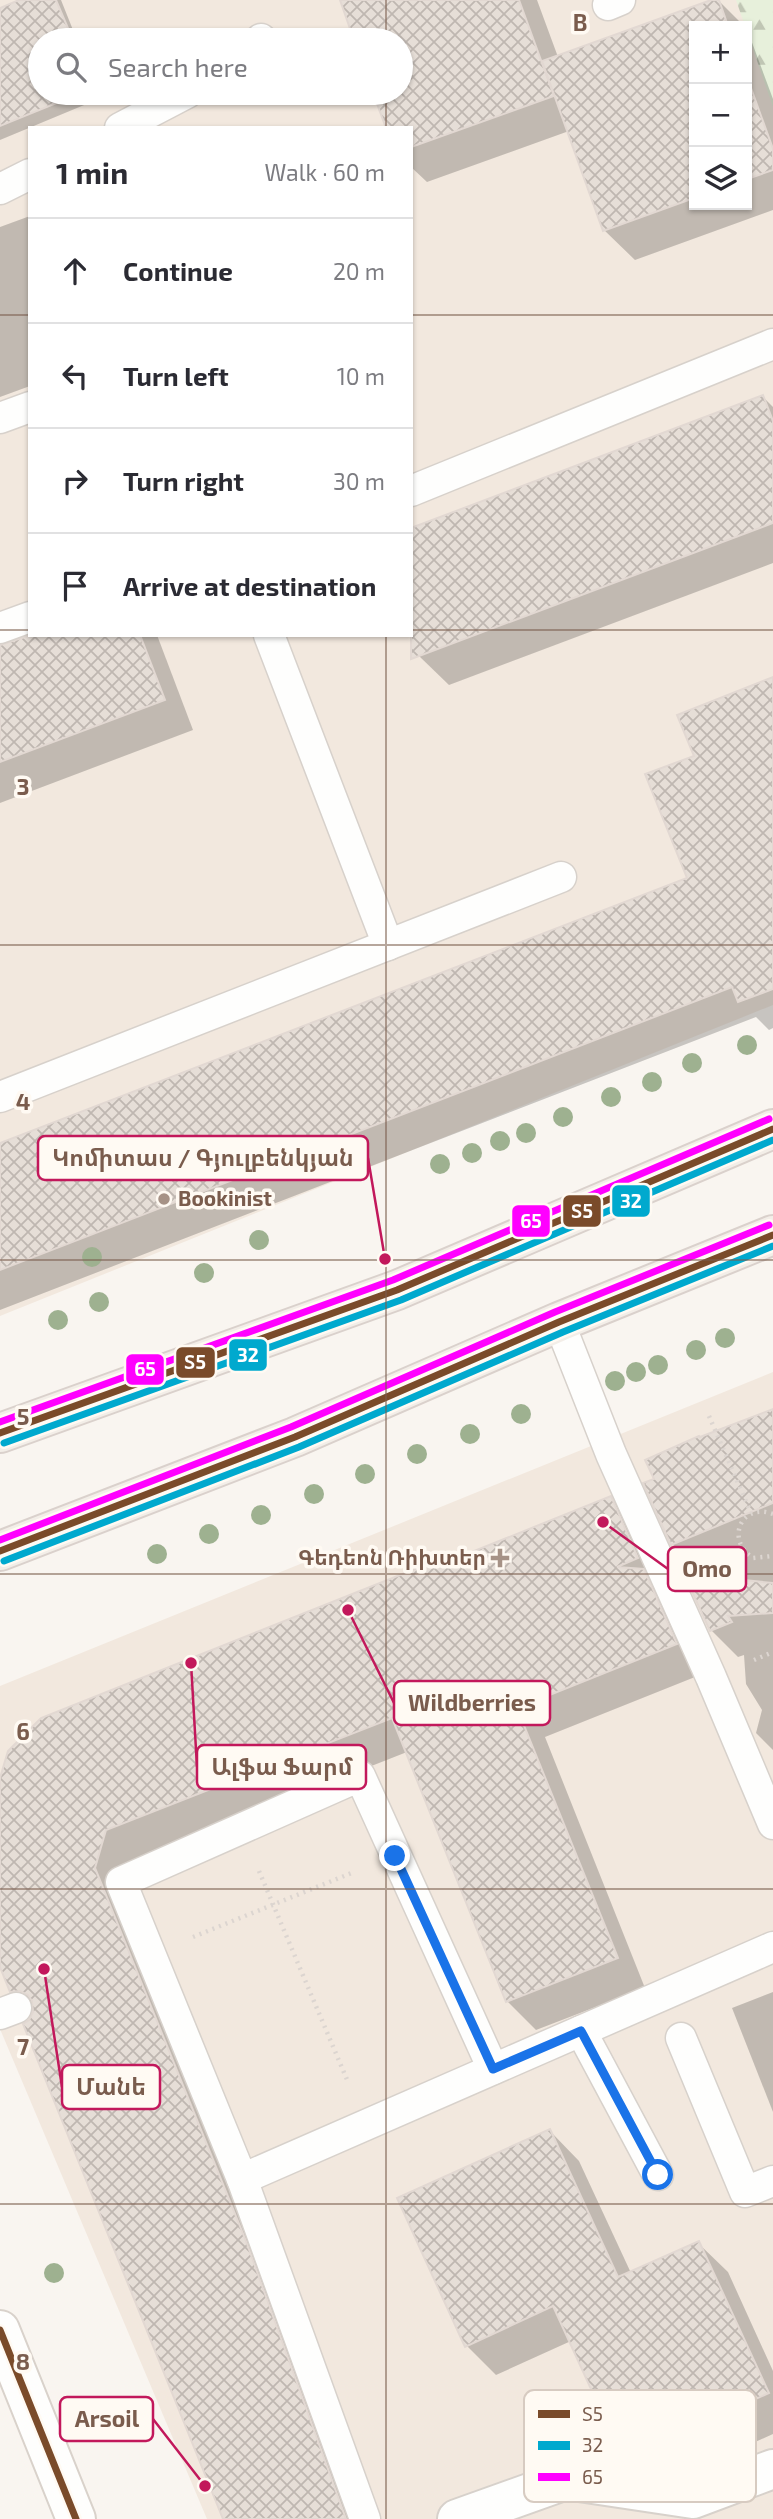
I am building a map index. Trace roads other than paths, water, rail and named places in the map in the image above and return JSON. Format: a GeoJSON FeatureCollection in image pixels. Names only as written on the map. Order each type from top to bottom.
{"type":"FeatureCollection","features":[{"type":"Feature","properties":{"kind":"main road"},"geometry":{"type":"LineString","coordinates":[[0,1433],[397,1290],[773,1129]]}},
{"type":"Feature","properties":{"kind":"main road"},"geometry":{"type":"LineString","coordinates":[[0,1551],[296,1437],[559,1322],[773,1234]]}},
{"type":"Feature","properties":{"kind":"street"},"geometry":{"type":"LineString","coordinates":[[0,2330],[76,2519]]}},
{"type":"Feature","properties":{"kind":"street"},"geometry":{"type":"LineString","coordinates":[[756,2475],[773,2469]]}},
{"type":"Feature","properties":{"kind":"street"},"geometry":{"type":"LineString","coordinates":[[457,2519],[524,2495]]}},
{"type":"Feature","properties":{"kind":"lane"},"geometry":{"type":"LineString","coordinates":[[124,126],[164,105]]}},
{"type":"Feature","properties":{"kind":"lane"},"geometry":{"type":"LineString","coordinates":[[0,189],[28,175]]}},
{"type":"Feature","properties":{"kind":"lane"},"geometry":{"type":"LineString","coordinates":[[413,490],[773,344]]}},
{"type":"Feature","properties":{"kind":"lane"},"geometry":{"type":"LineString","coordinates":[[0,418],[28,408]]}},
{"type":"Feature","properties":{"kind":"lane"},"geometry":{"type":"LineString","coordinates":[[0,628],[28,618]]}},
{"type":"Feature","properties":{"kind":"lane"},"geometry":{"type":"LineString","coordinates":[[270,637],[388,945]]}},
{"type":"Feature","properties":{"kind":"lane"},"geometry":{"type":"LineString","coordinates":[[0,1097],[561,877]]}},
{"type":"Feature","properties":{"kind":"lane"},"geometry":{"type":"LineString","coordinates":[[559,1322],[611,1454],[712,1677],[773,1824]]}},
{"type":"Feature","properties":{"kind":"lane"},"geometry":{"type":"LineString","coordinates":[[365,2519],[242,2179],[141,1958],[121,1882],[359,1776],[493,2069]]}},
{"type":"Feature","properties":{"kind":"lane"},"geometry":{"type":"LineString","coordinates":[[242,2179],[773,1947]]}},
{"type":"Feature","properties":{"kind":"lane"},"geometry":{"type":"LineString","coordinates":[[581,2031],[658,2175]]}},
{"type":"Feature","properties":{"kind":"lane"},"geometry":{"type":"LineString","coordinates":[[681,2038],[745,2192],[773,2181]]}},
{"type":"Feature","properties":{"kind":"place","name":"Bookinist"},"geometry":{"type":"Point","coordinates":[164,1199]}},
{"type":"Feature","properties":{"kind":"place","name":"Կոմիտաս / Գյուլբենկյան"},"geometry":{"type":"Point","coordinates":[385,1259]}},
{"type":"Feature","properties":{"kind":"place","name":"Omo"},"geometry":{"type":"Point","coordinates":[603,1522]}},
{"type":"Feature","properties":{"kind":"place","name":"Գեդեոն Ռիխտեր"},"geometry":{"type":"Point","coordinates":[500,1558]}},
{"type":"Feature","properties":{"kind":"place","name":"Wildberries"},"geometry":{"type":"Point","coordinates":[348,1610]}},
{"type":"Feature","properties":{"kind":"place","name":"Ալֆա Ֆարմ"},"geometry":{"type":"Point","coordinates":[191,1663]}},
{"type":"Feature","properties":{"kind":"place","name":"Մանե"},"geometry":{"type":"Point","coordinates":[44,1969]}},
{"type":"Feature","properties":{"kind":"place","name":"Arsoil"},"geometry":{"type":"Point","coordinates":[205,2486]}}]}
